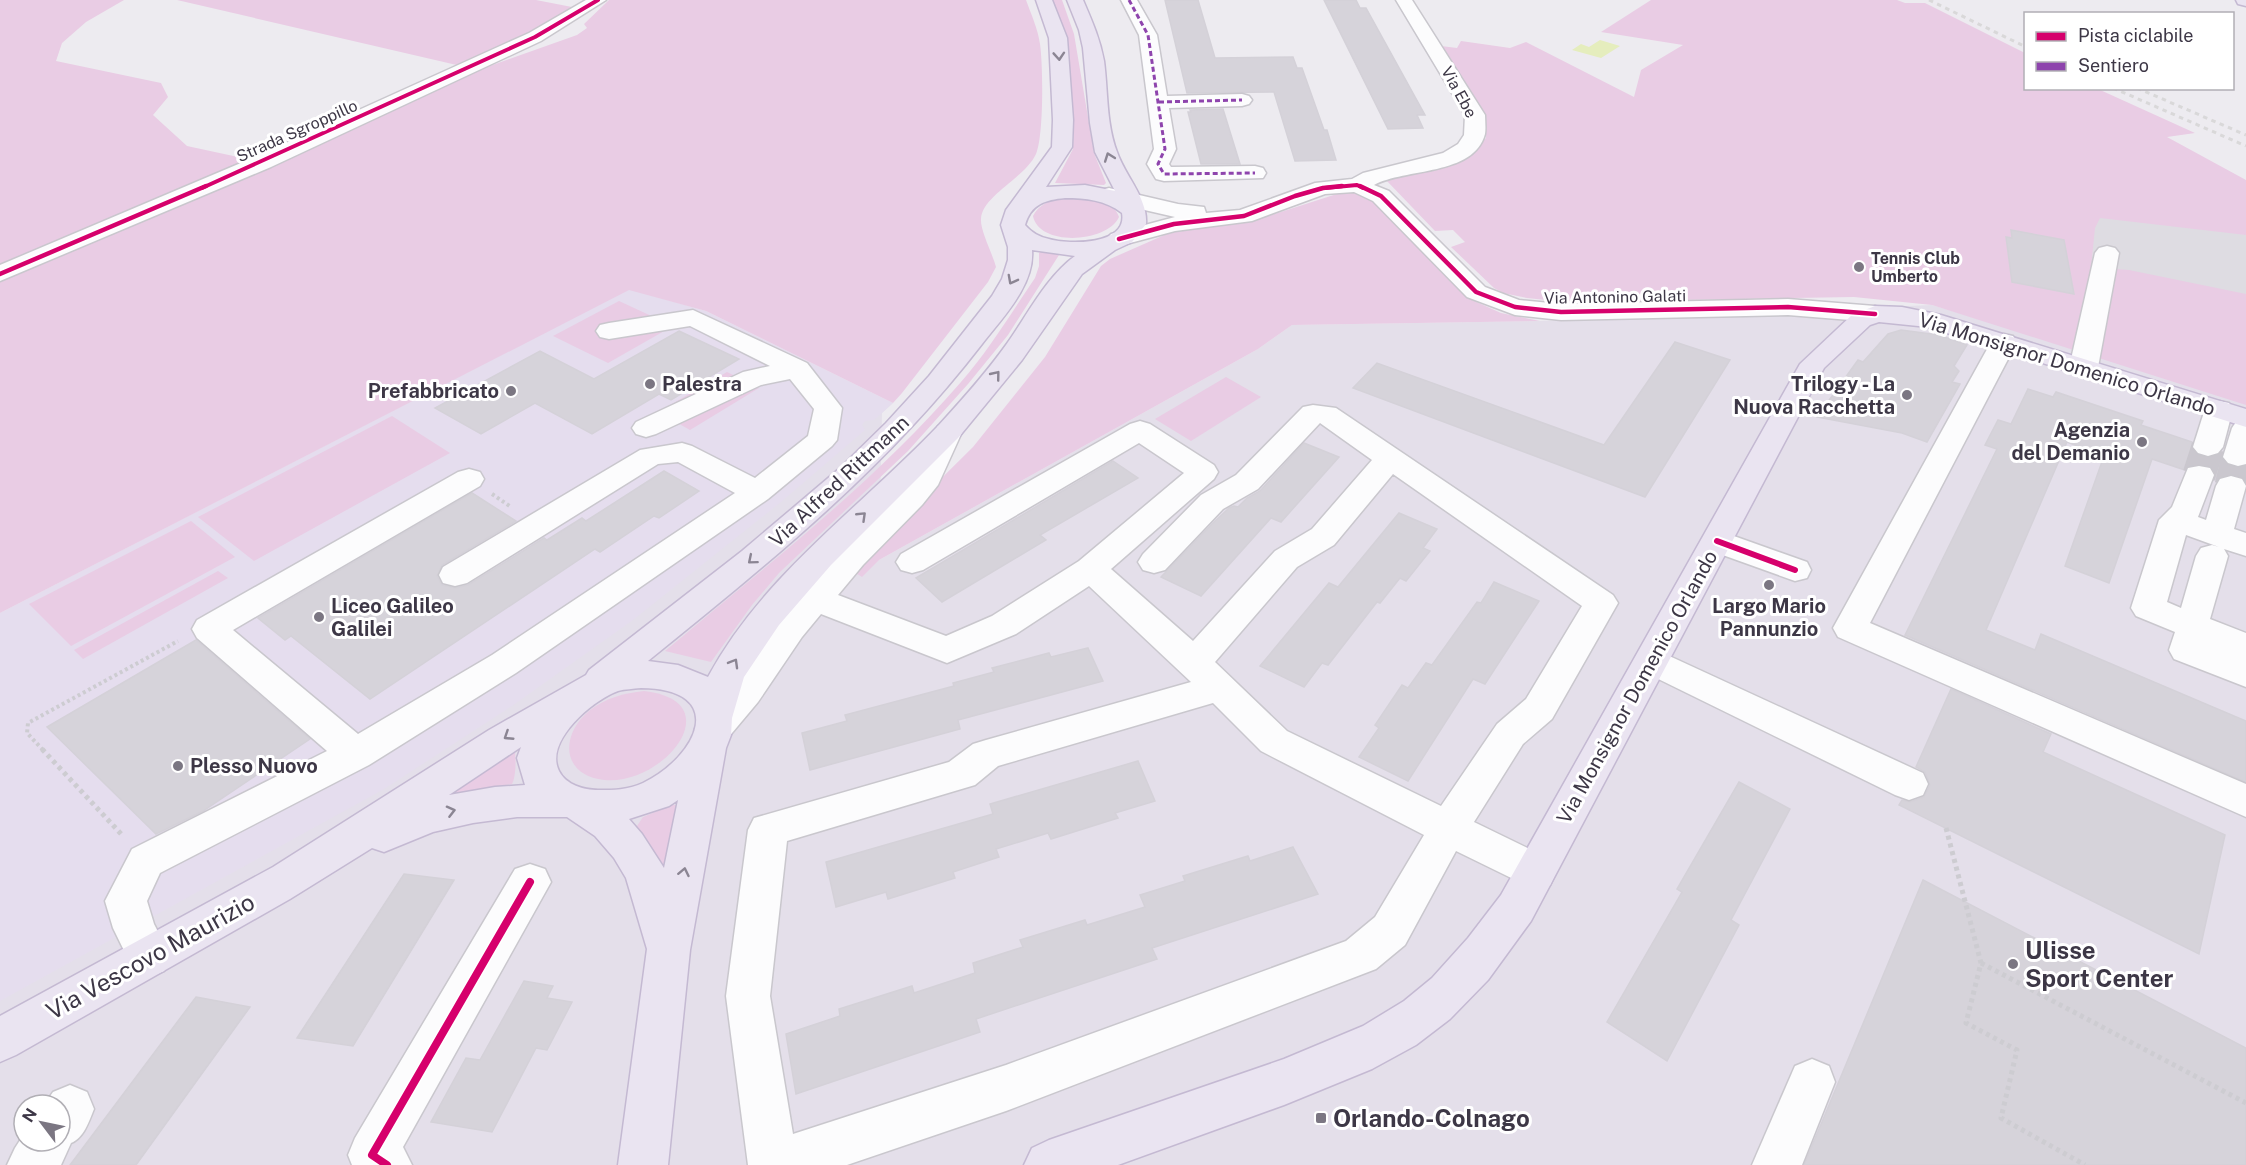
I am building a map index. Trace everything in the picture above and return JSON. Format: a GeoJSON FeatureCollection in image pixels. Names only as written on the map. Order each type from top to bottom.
{"type":"FeatureCollection","features":[{"type":"Feature","properties":{"kind":"main road"},"geometry":{"type":"LineString","coordinates":[[1044,0],[1058,38],[1063,120],[1062,147],[1015,217],[1018,233],[1028,240],[1057,248],[1083,249],[1114,242]]}},
{"type":"Feature","properties":{"kind":"main road"},"geometry":{"type":"LineString","coordinates":[[1075,0],[1089,34],[1106,150],[1124,202]]}},
{"type":"Feature","properties":{"kind":"main road"},"geometry":{"type":"LineString","coordinates":[[1015,217],[1035,198],[1056,192],[1080,190],[1124,202]]}},
{"type":"Feature","properties":{"kind":"main road","name":"Via Alfred Rittmann"},"geometry":{"type":"LineString","coordinates":[[712,730],[726,677],[736,658],[767,615],[820,557],[948,432],[1013,354],[1073,269],[1134,226],[1136,219],[1124,202]]}},
{"type":"Feature","properties":{"kind":"main road","name":"Via Alfred Rittmann"},"geometry":{"type":"LineString","coordinates":[[583,693],[742,569],[842,484],[929,396],[995,310],[1015,278],[1020,261],[1020,249],[1015,217]]}},
{"type":"Feature","properties":{"kind":"main road","name":"Via Monsignor Domenico Orlando"},"geometry":{"type":"LineString","coordinates":[[1049,1165],[1303,1076],[1365,1048],[1418,1018],[1453,988],[1489,947],[1516,908],[1813,364],[1861,320],[1875,314],[1932,320],[2004,342],[2084,368],[2238,439]]}},
{"type":"Feature","properties":{"kind":"main road"},"geometry":{"type":"LineString","coordinates":[[300,872],[520,728],[609,681],[630,675],[651,673],[670,675],[687,681],[701,690],[710,703],[712,730],[668,950],[643,1165]]}},
{"type":"Feature","properties":{"kind":"main road"},"geometry":{"type":"LineString","coordinates":[[583,693],[560,711],[546,727],[539,744],[537,761],[540,777],[550,791],[609,824],[628,846],[645,872],[668,950]]}},
{"type":"Feature","properties":{"kind":"main road"},"geometry":{"type":"LineString","coordinates":[[300,872],[412,822],[447,811],[519,800],[573,803],[606,808],[632,803],[657,794],[686,774],[697,763],[712,730]]}},
{"type":"Feature","properties":{"kind":"main road","name":"Via Vescovo Maurizio"},"geometry":{"type":"LineString","coordinates":[[0,1040],[300,872]]}},
{"type":"Feature","properties":{"kind":"street","name":"Strada Sgroppillo"},"geometry":{"type":"LineString","coordinates":[[0,274],[274,157],[535,37],[598,0]]}},
{"type":"Feature","properties":{"kind":"street"},"geometry":{"type":"LineString","coordinates":[[1129,0],[1148,35],[1165,149],[1158,164],[1164,174],[1255,173]]}},
{"type":"Feature","properties":{"kind":"street","name":"Via Ebe"},"geometry":{"type":"LineString","coordinates":[[1357,185],[1366,178],[1433,164],[1450,157],[1472,140],[1476,132],[1475,115],[1404,0]]}},
{"type":"Feature","properties":{"kind":"street"},"geometry":{"type":"LineString","coordinates":[[1159,102],[1242,100]]}},
{"type":"Feature","properties":{"kind":"street"},"geometry":{"type":"LineString","coordinates":[[1114,242],[1174,224],[1228,220],[1244,216],[1323,188],[1357,185]]}},
{"type":"Feature","properties":{"kind":"street","name":"Via Antonino Galati"},"geometry":{"type":"LineString","coordinates":[[1357,185],[1381,196],[1476,292],[1515,307],[1561,312],[1788,307],[1875,314]]}},
{"type":"Feature","properties":{"kind":"street"},"geometry":{"type":"LineString","coordinates":[[1124,202],[1203,213],[1261,209]]}},
{"type":"Feature","properties":{"kind":"street"},"geometry":{"type":"LineString","coordinates":[[2084,368],[2107,253]]}},
{"type":"Feature","properties":{"kind":"street"},"geometry":{"type":"LineString","coordinates":[[149,957],[134,928],[126,901],[146,861],[356,754],[504,664],[757,492],[822,440],[828,408],[797,369],[693,318],[609,331]]}},
{"type":"Feature","properties":{"kind":"street"},"geometry":{"type":"LineString","coordinates":[[2004,342],[1850,628],[2246,801]]}},
{"type":"Feature","properties":{"kind":"street"},"geometry":{"type":"LineString","coordinates":[[646,428],[753,378],[797,369]]}},
{"type":"Feature","properties":{"kind":"street"},"geometry":{"type":"LineString","coordinates":[[1154,562],[1212,502],[1247,482],[1313,413],[1326,414],[1601,603],[1539,709],[1510,734],[1449,827],[1390,931],[1361,955],[1006,1088],[773,1165],[748,996],[768,830],[961,774],[986,755],[1206,675],[1286,560],[1323,537],[1390,458]]}},
{"type":"Feature","properties":{"kind":"street"},"geometry":{"type":"LineString","coordinates":[[815,599],[947,650],[1004,625],[1091,569],[1203,472],[1140,430],[912,562]]}},
{"type":"Feature","properties":{"kind":"street"},"geometry":{"type":"LineString","coordinates":[[712,730],[815,599],[927,478],[948,432]]}},
{"type":"Feature","properties":{"kind":"street"},"geometry":{"type":"LineString","coordinates":[[2238,439],[2204,461],[2185,512],[2175,520],[2148,608],[2246,647]]}},
{"type":"Feature","properties":{"kind":"street"},"geometry":{"type":"LineString","coordinates":[[2238,439],[2216,541],[2186,650],[2246,674]]}},
{"type":"Feature","properties":{"kind":"street"},"geometry":{"type":"LineString","coordinates":[[455,575],[650,456],[682,452],[757,492]]}},
{"type":"Feature","properties":{"kind":"street"},"geometry":{"type":"LineString","coordinates":[[356,754],[208,629],[469,479]]}},
{"type":"Feature","properties":{"kind":"street"},"geometry":{"type":"LineString","coordinates":[[2175,520],[2246,545]]}},
{"type":"Feature","properties":{"kind":"street"},"geometry":{"type":"LineString","coordinates":[[1717,541],[1795,570]]}},
{"type":"Feature","properties":{"kind":"street"},"geometry":{"type":"LineString","coordinates":[[1091,569],[1274,741],[1536,872]]}},
{"type":"Feature","properties":{"kind":"street"},"geometry":{"type":"LineString","coordinates":[[1652,661],[1909,784]]}},
{"type":"Feature","properties":{"kind":"street"},"geometry":{"type":"LineString","coordinates":[[387,1165],[372,1155],[530,882]]}},
{"type":"Feature","properties":{"kind":"street"},"geometry":{"type":"LineString","coordinates":[[1777,1165],[1812,1082]]}},
{"type":"Feature","properties":{"kind":"path"},"geometry":{"type":"LineString","coordinates":[[469,479],[538,524]]}},
{"type":"Feature","properties":{"kind":"path"},"geometry":{"type":"LineString","coordinates":[[146,861],[27,733],[28,723],[158,650],[208,629]]}},
{"type":"Feature","properties":{"kind":"path"},"geometry":{"type":"LineString","coordinates":[[1946,828],[1981,963],[1966,1023],[2017,1050],[2001,1118],[2085,1165]]}},
{"type":"Feature","properties":{"kind":"path"},"geometry":{"type":"LineString","coordinates":[[1981,963],[2246,1103]]}},
{"type":"Feature","properties":{"kind":"shaded area"},"geometry":{"type":"Polygon","coordinates":[[[0,0],[124,0],[86,22],[62,43],[56,61],[161,83],[168,97],[153,115],[187,146],[252,160],[0,267],[0,0]]]}},
{"type":"Feature","properties":{"kind":"shaded area"},"geometry":{"type":"Polygon","coordinates":[[[177,0],[536,0],[572,7],[537,32],[461,66],[177,0]]]}},
{"type":"Feature","properties":{"kind":"shaded area"},"geometry":{"type":"Polygon","coordinates":[[[609,0],[1026,0],[1038,33],[1041,54],[1042,116],[1039,145],[1031,163],[988,203],[983,211],[982,229],[996,267],[988,282],[893,403],[706,311],[629,290],[0,613],[0,282],[199,196],[459,77],[577,35],[587,28],[584,24],[609,0]]]}},
{"type":"Feature","properties":{"kind":"shaded area"},"geometry":{"type":"Polygon","coordinates":[[[1052,0],[1062,0],[1074,34],[1094,153],[1106,183],[1104,185],[1055,183],[1073,149],[1074,122],[1067,38],[1052,0]]]}},
{"type":"Feature","properties":{"kind":"shaded area"},"geometry":{"type":"Polygon","coordinates":[[[1651,0],[1897,0],[1905,3],[1925,3],[2024,52],[2024,90],[2100,90],[2195,133],[2167,137],[2246,180],[2246,405],[1932,305],[1854,297],[1564,302],[1527,298],[1503,293],[1494,288],[1451,247],[1465,242],[1453,230],[1435,231],[1386,180],[1439,167],[1463,157],[1486,138],[1485,120],[1441,46],[1457,48],[1461,41],[1510,48],[1526,42],[1634,97],[1641,70],[1683,45],[1601,32],[1651,0]]]}},
{"type":"Feature","properties":{"kind":"shaded area"},"geometry":{"type":"Polygon","coordinates":[[[1600,40],[1620,46],[1601,58],[1572,50],[1581,44],[1589,47],[1600,40]]]}},
{"type":"Feature","properties":{"kind":"shaded area"},"geometry":{"type":"Polygon","coordinates":[[[1343,192],[1356,192],[1369,197],[1472,300],[1501,313],[1540,321],[1292,325],[1258,349],[879,560],[862,577],[854,572],[856,563],[973,447],[1045,357],[1101,266],[1110,259],[1169,233],[1256,220],[1343,192]]]}},
{"type":"Feature","properties":{"kind":"shaded area"},"geometry":{"type":"Polygon","coordinates":[[[1085,196],[1105,202],[1114,208],[1119,217],[1112,226],[1101,232],[1074,238],[1047,233],[1038,226],[1033,216],[1043,205],[1062,198],[1085,196]]]}},
{"type":"Feature","properties":{"kind":"shaded area"},"geometry":{"type":"Polygon","coordinates":[[[2100,218],[2246,235],[2246,294],[2129,270],[2091,267],[2095,228],[2100,218]]]}},
{"type":"Feature","properties":{"kind":"shaded area"},"geometry":{"type":"Polygon","coordinates":[[[1042,251],[1059,255],[1008,335],[908,451],[779,573],[752,605],[711,662],[665,651],[856,489],[927,419],[971,370],[999,331],[1035,278],[1039,266],[1039,253],[1042,251]]]}},
{"type":"Feature","properties":{"kind":"shaded area","name":"Liceo Galileo Galilei"},"geometry":{"type":"Polygon","coordinates":[[[629,289],[706,311],[893,403],[874,420],[865,421],[862,425],[865,430],[781,502],[633,620],[512,706],[384,789],[0,1001],[0,613],[629,289]]]}},
{"type":"Feature","properties":{"kind":"shaded area"},"geometry":{"type":"Polygon","coordinates":[[[619,301],[673,326],[608,363],[553,336],[619,301]]]}},
{"type":"Feature","properties":{"kind":"shaded area"},"geometry":{"type":"Polygon","coordinates":[[[1932,305],[2246,399],[2246,1165],[0,1165],[0,613],[893,403],[882,413],[879,560],[1258,349],[1292,325],[1540,321],[1932,305]]]}},
{"type":"Feature","properties":{"kind":"shaded area"},"geometry":{"type":"Polygon","coordinates":[[[727,372],[759,388],[690,430],[658,412],[727,372]]]}},
{"type":"Feature","properties":{"kind":"shaded area"},"geometry":{"type":"Polygon","coordinates":[[[1226,377],[1261,397],[1191,441],[1155,419],[1226,377]]]}},
{"type":"Feature","properties":{"kind":"shaded area"},"geometry":{"type":"Polygon","coordinates":[[[392,416],[450,453],[254,561],[198,517],[392,416]]]}},
{"type":"Feature","properties":{"kind":"shaded area"},"geometry":{"type":"Polygon","coordinates":[[[191,521],[235,557],[71,646],[29,604],[191,521]]]}},
{"type":"Feature","properties":{"kind":"shaded area"},"geometry":{"type":"Polygon","coordinates":[[[218,571],[228,578],[83,659],[74,650],[218,571]]]}},
{"type":"Feature","properties":{"kind":"shaded area"},"geometry":{"type":"Polygon","coordinates":[[[644,691],[670,698],[683,710],[686,725],[679,742],[666,757],[648,770],[627,778],[604,780],[590,777],[579,770],[570,753],[570,742],[573,731],[580,721],[595,706],[608,699],[644,691]]]}},
{"type":"Feature","properties":{"kind":"shaded area"},"geometry":{"type":"Polygon","coordinates":[[[513,746],[516,765],[512,784],[437,797],[513,746]]]}},
{"type":"Feature","properties":{"kind":"shaded area"},"geometry":{"type":"Polygon","coordinates":[[[672,805],[678,805],[668,865],[664,865],[635,829],[643,817],[672,805]]]}},
{"type":"Feature","properties":{"kind":"building"},"geometry":{"type":"Polygon","coordinates":[[[1165,0],[1198,0],[1215,58],[1293,57],[1297,68],[1302,68],[1324,130],[1327,130],[1336,160],[1295,161],[1274,92],[1187,93],[1165,0]]]}},
{"type":"Feature","properties":{"kind":"building"},"geometry":{"type":"Polygon","coordinates":[[[1324,0],[1356,0],[1360,8],[1366,8],[1425,115],[1417,115],[1423,128],[1388,129],[1324,0]]]}},
{"type":"Feature","properties":{"kind":"building"},"geometry":{"type":"Polygon","coordinates":[[[1223,109],[1240,164],[1201,164],[1188,112],[1191,112],[1190,110],[1223,109]]]}},
{"type":"Feature","properties":{"kind":"building"},"geometry":{"type":"Polygon","coordinates":[[[2011,230],[2064,240],[2074,294],[2012,282],[2006,237],[2012,238],[2011,230]]]}},
{"type":"Feature","properties":{"kind":"building"},"geometry":{"type":"Polygon","coordinates":[[[1901,330],[1939,335],[1967,345],[1954,366],[1959,371],[1952,382],[1960,384],[1927,442],[1902,433],[1817,417],[1858,360],[1863,362],[1888,334],[1901,330]]]}},
{"type":"Feature","properties":{"kind":"building"},"geometry":{"type":"Polygon","coordinates":[[[679,331],[739,359],[671,400],[659,394],[592,434],[535,403],[481,434],[435,408],[540,351],[594,379],[679,331]]]}},
{"type":"Feature","properties":{"kind":"building"},"geometry":{"type":"Polygon","coordinates":[[[1675,342],[1730,360],[1645,497],[1353,388],[1377,363],[1604,445],[1675,342]]]}},
{"type":"Feature","properties":{"kind":"building"},"geometry":{"type":"Polygon","coordinates":[[[2028,389],[2053,397],[2056,392],[2143,421],[2141,425],[2192,442],[2191,448],[2197,455],[2209,458],[2222,452],[2221,458],[2227,465],[2237,468],[2246,466],[2246,481],[2243,477],[2232,474],[2214,480],[2216,474],[2210,466],[2199,464],[2188,466],[2185,470],[2152,459],[2109,583],[2065,566],[2104,456],[2067,442],[1986,630],[2035,650],[2041,634],[2246,721],[2246,782],[1905,635],[1997,449],[1985,445],[1998,420],[2011,424],[2028,389]]]}},
{"type":"Feature","properties":{"kind":"building"},"geometry":{"type":"Polygon","coordinates":[[[1304,443],[1339,457],[1281,522],[1271,518],[1201,596],[1161,577],[1229,508],[1238,507],[1247,498],[1260,491],[1304,443]]]}},
{"type":"Feature","properties":{"kind":"building"},"geometry":{"type":"Polygon","coordinates":[[[1113,461],[1138,478],[1040,535],[1046,540],[942,602],[916,578],[1113,461]]]}},
{"type":"Feature","properties":{"kind":"building"},"geometry":{"type":"Polygon","coordinates":[[[664,471],[699,491],[659,518],[654,516],[600,552],[595,549],[370,699],[291,636],[285,640],[258,618],[472,493],[516,521],[442,565],[437,576],[442,585],[456,588],[468,585],[544,538],[547,540],[582,518],[586,521],[664,471]]]}},
{"type":"Feature","properties":{"kind":"building"},"geometry":{"type":"Polygon","coordinates":[[[1399,513],[1437,529],[1423,548],[1430,551],[1406,581],[1400,578],[1380,603],[1377,602],[1328,665],[1322,663],[1304,687],[1260,666],[1329,583],[1338,587],[1399,513]]]}},
{"type":"Feature","properties":{"kind":"building"},"geometry":{"type":"Polygon","coordinates":[[[1494,582],[1539,601],[1485,684],[1473,679],[1408,781],[1359,757],[1379,728],[1375,725],[1402,685],[1408,688],[1426,663],[1432,665],[1477,602],[1481,603],[1494,582]]]}},
{"type":"Feature","properties":{"kind":"building","name":"Plesso Nuovo"},"geometry":{"type":"Polygon","coordinates":[[[196,640],[310,739],[203,811],[156,834],[47,727],[196,640]]]}},
{"type":"Feature","properties":{"kind":"building"},"geometry":{"type":"Polygon","coordinates":[[[1088,648],[1103,681],[958,720],[960,729],[810,770],[802,733],[847,721],[845,715],[954,686],[953,683],[994,672],[992,668],[1049,653],[1051,657],[1088,648]]]}},
{"type":"Feature","properties":{"kind":"building"},"geometry":{"type":"Polygon","coordinates":[[[1951,689],[2051,734],[2043,752],[2225,835],[2199,954],[1899,805],[1902,800],[1910,802],[1924,797],[1930,785],[1925,772],[1916,767],[1951,689]]]}},
{"type":"Feature","properties":{"kind":"building"},"geometry":{"type":"Polygon","coordinates":[[[1138,761],[1155,801],[1115,813],[1118,818],[1051,839],[1048,833],[996,849],[999,857],[953,872],[955,878],[888,899],[886,892],[836,907],[826,862],[993,814],[990,804],[1138,761]]]}},
{"type":"Feature","properties":{"kind":"building"},"geometry":{"type":"Polygon","coordinates":[[[1739,782],[1790,809],[1731,920],[1739,925],[1667,1061],[1607,1022],[1682,892],[1677,889],[1739,782]]]}},
{"type":"Feature","properties":{"kind":"building"},"geometry":{"type":"Polygon","coordinates":[[[1293,847],[1318,894],[1152,948],[1157,959],[976,1019],[980,1032],[796,1094],[786,1034],[840,1016],[839,1009],[912,986],[914,993],[975,973],[973,963],[1023,947],[1020,940],[1085,920],[1087,925],[1145,907],[1140,895],[1185,881],[1183,876],[1248,856],[1250,861],[1293,847]]]}},
{"type":"Feature","properties":{"kind":"building"},"geometry":{"type":"Polygon","coordinates":[[[404,874],[454,880],[353,1046],[297,1038],[404,874]]]}},
{"type":"Feature","properties":{"kind":"building"},"geometry":{"type":"Polygon","coordinates":[[[1923,880],[2246,1048],[2246,1165],[1804,1165],[1923,880]]]}},
{"type":"Feature","properties":{"kind":"building"},"geometry":{"type":"Polygon","coordinates":[[[524,981],[553,986],[547,998],[572,1002],[547,1050],[536,1048],[492,1132],[431,1122],[466,1058],[480,1060],[524,981]]]}},
{"type":"Feature","properties":{"kind":"building"},"geometry":{"type":"Polygon","coordinates":[[[196,997],[250,1007],[136,1165],[70,1165],[196,997]]]}},
{"type":"Feature","properties":{"kind":"tunnel"},"geometry":{"type":"LineString","coordinates":[[2199,475],[2208,447]]}},
{"type":"Feature","properties":{"kind":"tunnel"},"geometry":{"type":"LineString","coordinates":[[2231,486],[2238,457]]}},
{"type":"Feature","properties":{"kind":"railway"},"geometry":{"type":"LineString","coordinates":[[1929,0],[2024,46]]}},
{"type":"Feature","properties":{"kind":"railway"},"geometry":{"type":"LineString","coordinates":[[2118,90],[2246,146]]}},
{"type":"Feature","properties":{"kind":"railway"},"geometry":{"type":"LineString","coordinates":[[2142,90],[2246,135]]}},
{"type":"Feature","properties":{"kind":"marked path"},"geometry":{"type":"LineString","coordinates":[[1129,0],[1148,35],[1165,149],[1158,164],[1164,174],[1255,173]]}},
{"type":"Feature","properties":{"kind":"marked path"},"geometry":{"type":"LineString","coordinates":[[1159,102],[1242,100]]}},
{"type":"Feature","properties":{"kind":"cycle path"},"geometry":{"type":"LineString","coordinates":[[0,274],[263,162],[535,37],[598,0]]}},
{"type":"Feature","properties":{"kind":"cycle path"},"geometry":{"type":"LineString","coordinates":[[1119,239],[1174,224],[1244,216],[1295,196],[1323,188],[1357,185],[1381,196],[1476,292],[1515,307],[1561,312],[1788,307],[1875,314]]}},
{"type":"Feature","properties":{"kind":"cycle path"},"geometry":{"type":"LineString","coordinates":[[1717,541],[1795,570]]}},
{"type":"Feature","properties":{"kind":"cycle path"},"geometry":{"type":"LineString","coordinates":[[387,1165],[372,1155],[530,882]]}},
{"type":"Feature","properties":{"kind":"place","name":"Tennis Club Umberto"},"geometry":{"type":"Point","coordinates":[1859,267]}},
{"type":"Feature","properties":{"kind":"place","name":"Palestra"},"geometry":{"type":"Point","coordinates":[650,384]}},
{"type":"Feature","properties":{"kind":"place","name":"Prefabbricato"},"geometry":{"type":"Point","coordinates":[511,391]}},
{"type":"Feature","properties":{"kind":"place","name":"Trilogy - La Nuova Racchetta"},"geometry":{"type":"Point","coordinates":[1907,395]}},
{"type":"Feature","properties":{"kind":"place","name":"Agenzia del Demanio"},"geometry":{"type":"Point","coordinates":[2142,442]}},
{"type":"Feature","properties":{"kind":"place","name":"Largo Mario Pannunzio"},"geometry":{"type":"Point","coordinates":[1769,585]}},
{"type":"Feature","properties":{"kind":"place","name":"Liceo Galileo Galilei"},"geometry":{"type":"Point","coordinates":[319,617]}},
{"type":"Feature","properties":{"kind":"place","name":"Plesso Nuovo"},"geometry":{"type":"Point","coordinates":[178,766]}},
{"type":"Feature","properties":{"kind":"place","name":"Ulisse Sport Center"},"geometry":{"type":"Point","coordinates":[2013,964]}},
{"type":"Feature","properties":{"kind":"place","name":"Orlando-Colnago"},"geometry":{"type":"Point","coordinates":[1321,1118]}}]}
